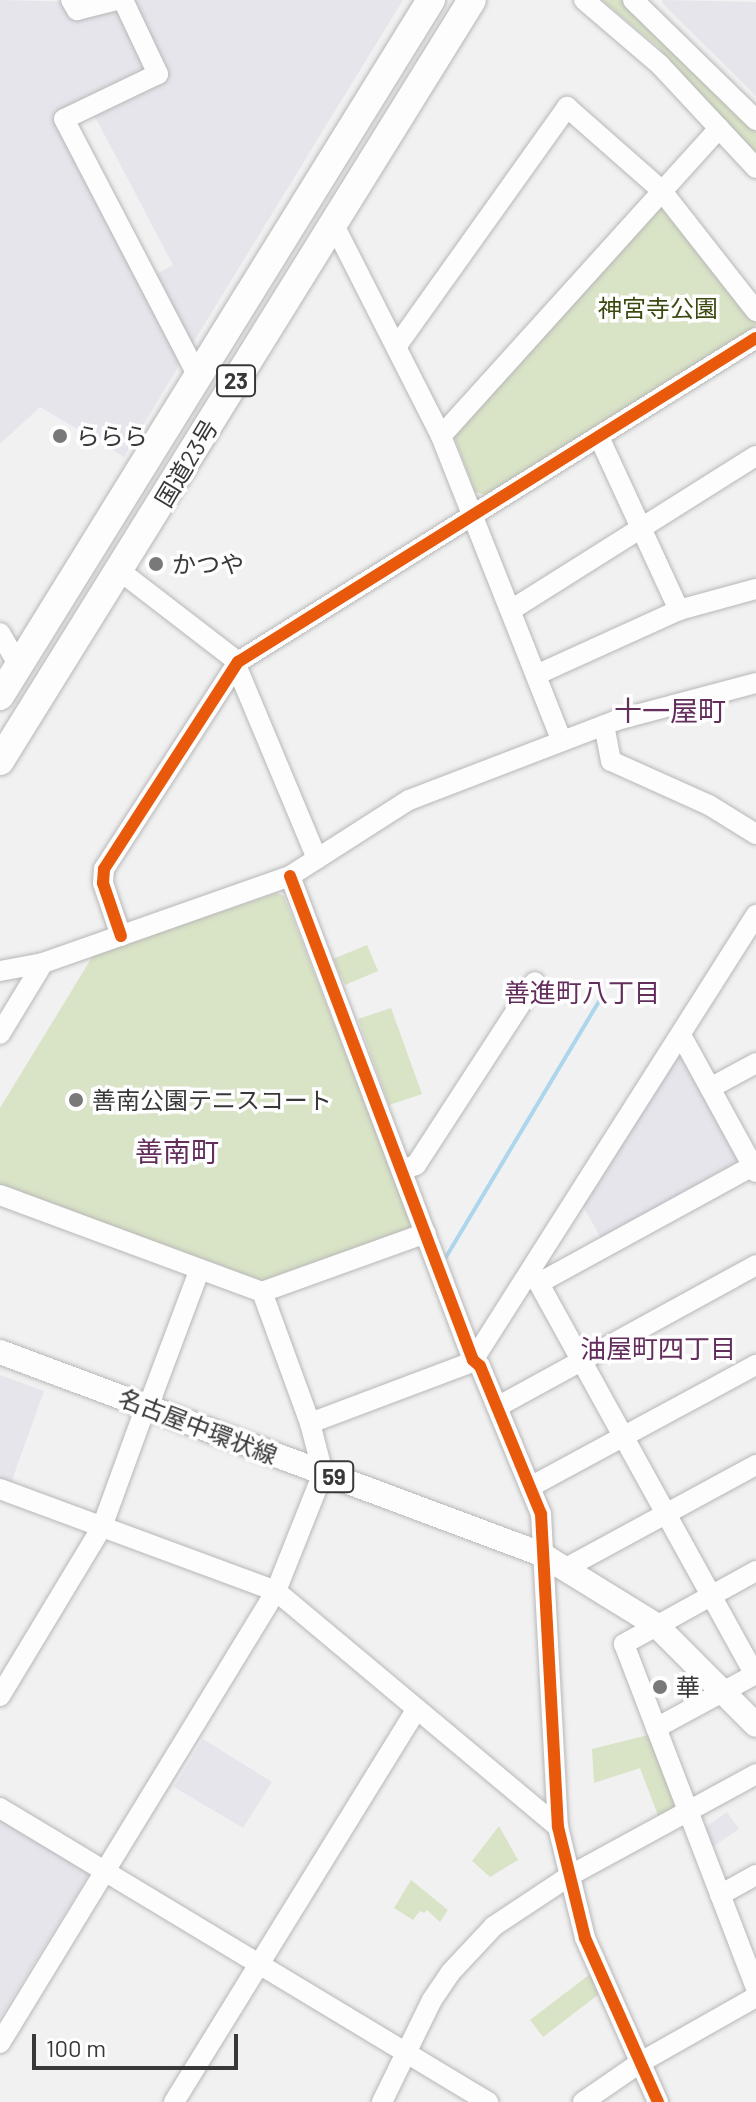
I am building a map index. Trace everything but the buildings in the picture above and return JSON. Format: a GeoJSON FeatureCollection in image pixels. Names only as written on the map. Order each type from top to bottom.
{"type":"FeatureCollection","features":[{"type":"Feature","properties":{"kind":"highway","name":"国道23号"},"geometry":{"type":"LineString","coordinates":[[0,696],[431,0]]}},
{"type":"Feature","properties":{"kind":"highway","name":"国道23号"},"geometry":{"type":"LineString","coordinates":[[0,761],[472,0]]}},
{"type":"Feature","properties":{"kind":"main road","name":"名古屋中環状線"},"geometry":{"type":"LineString","coordinates":[[0,1352],[541,1554],[656,1625],[726,1691],[756,1725]]}},
{"type":"Feature","properties":{"kind":"street"},"geometry":{"type":"LineString","coordinates":[[71,0],[77,10],[120,0],[158,74],[64,119],[198,376]]}},
{"type":"Feature","properties":{"kind":"street"},"geometry":{"type":"LineString","coordinates":[[584,0],[660,65],[756,168]]}},
{"type":"Feature","properties":{"kind":"street"},"geometry":{"type":"LineString","coordinates":[[642,3],[756,120]]}},
{"type":"Feature","properties":{"kind":"street"},"geometry":{"type":"LineString","coordinates":[[396,347],[567,107],[661,190],[756,311]]}},
{"type":"Feature","properties":{"kind":"street"},"geometry":{"type":"LineString","coordinates":[[441,436],[719,128]]}},
{"type":"Feature","properties":{"kind":"street"},"geometry":{"type":"LineString","coordinates":[[333,223],[441,436],[562,741]]}},
{"type":"Feature","properties":{"kind":"street"},"geometry":{"type":"LineString","coordinates":[[121,936],[103,883],[104,869],[237,664],[756,338]]}},
{"type":"Feature","properties":{"kind":"street"},"geometry":{"type":"LineString","coordinates":[[599,437],[679,610]]}},
{"type":"Feature","properties":{"kind":"street"},"geometry":{"type":"LineString","coordinates":[[511,610],[756,456]]}},
{"type":"Feature","properties":{"kind":"street"},"geometry":{"type":"LineString","coordinates":[[120,571],[237,664],[317,859]]}},
{"type":"Feature","properties":{"kind":"street"},"geometry":{"type":"LineString","coordinates":[[536,675],[679,610],[756,589]]}},
{"type":"Feature","properties":{"kind":"street"},"geometry":{"type":"LineString","coordinates":[[0,633],[19,666]]}},
{"type":"Feature","properties":{"kind":"street"},"geometry":{"type":"LineString","coordinates":[[0,971],[43,963],[290,876],[409,800],[604,725],[756,683]]}},
{"type":"Feature","properties":{"kind":"street"},"geometry":{"type":"LineString","coordinates":[[604,725],[611,761],[709,805],[756,834]]}},
{"type":"Feature","properties":{"kind":"street"},"geometry":{"type":"LineString","coordinates":[[290,876],[473,1360],[480,1366],[541,1514],[558,1827],[585,1938],[658,2102]]}},
{"type":"Feature","properties":{"kind":"street"},"geometry":{"type":"LineString","coordinates":[[310,1423],[473,1360],[535,1277],[681,1035],[752,927]]}},
{"type":"Feature","properties":{"kind":"street"},"geometry":{"type":"LineString","coordinates":[[0,1034],[43,963]]}},
{"type":"Feature","properties":{"kind":"street"},"geometry":{"type":"LineString","coordinates":[[402,1170],[416,1165],[535,982]]}},
{"type":"Feature","properties":{"kind":"street"},"geometry":{"type":"LineString","coordinates":[[535,1277],[755,1167],[681,1035]]}},
{"type":"Feature","properties":{"kind":"street"},"geometry":{"type":"LineString","coordinates":[[710,1088],[756,1063]]}},
{"type":"Feature","properties":{"kind":"street"},"geometry":{"type":"LineString","coordinates":[[0,1195],[262,1292],[426,1233]]}},
{"type":"Feature","properties":{"kind":"street"},"geometry":{"type":"LineString","coordinates":[[497,1407],[756,1265]]}},
{"type":"Feature","properties":{"kind":"street"},"geometry":{"type":"LineString","coordinates":[[0,1696],[102,1527],[200,1269]]}},
{"type":"Feature","properties":{"kind":"street"},"geometry":{"type":"LineString","coordinates":[[535,1277],[755,1675],[656,1728]]}},
{"type":"Feature","properties":{"kind":"street"},"geometry":{"type":"LineString","coordinates":[[0,2043],[276,1591],[323,1473],[310,1423],[262,1292]]}},
{"type":"Feature","properties":{"kind":"street"},"geometry":{"type":"LineString","coordinates":[[530,1487],[756,1365]]}},
{"type":"Feature","properties":{"kind":"street"},"geometry":{"type":"LineString","coordinates":[[566,1568],[756,1465]]}},
{"type":"Feature","properties":{"kind":"street"},"geometry":{"type":"LineString","coordinates":[[0,1489],[276,1591],[558,1827]]}},
{"type":"Feature","properties":{"kind":"street"},"geometry":{"type":"LineString","coordinates":[[756,1571],[624,1644],[756,1988]]}},
{"type":"Feature","properties":{"kind":"street"},"geometry":{"type":"LineString","coordinates":[[174,2102],[416,1710]]}},
{"type":"Feature","properties":{"kind":"street"},"geometry":{"type":"LineString","coordinates":[[382,2102],[405,2051],[444,1982],[473,1946],[518,1908],[571,1875],[756,1774]]}},
{"type":"Feature","properties":{"kind":"street"},"geometry":{"type":"LineString","coordinates":[[0,1808],[488,2102]]}},
{"type":"Feature","properties":{"kind":"street"},"geometry":{"type":"LineString","coordinates":[[720,1895],[756,1875]]}},
{"type":"Feature","properties":{"kind":"street"},"geometry":{"type":"LineString","coordinates":[[583,2102],[641,2062],[756,1997]]}},
{"type":"Feature","properties":{"kind":"shaded area"},"geometry":{"type":"Polygon","coordinates":[[[0,0],[120,3],[152,72],[59,117],[183,359],[124,457],[40,407],[0,444],[0,0]]]}},
{"type":"Feature","properties":{"kind":"shaded area"},"geometry":{"type":"Polygon","coordinates":[[[127,0],[403,0],[188,351],[151,277],[173,265],[92,111],[163,75],[127,0]]]}},
{"type":"Feature","properties":{"kind":"shaded area"},"geometry":{"type":"Polygon","coordinates":[[[662,0],[756,2],[756,96],[663,4],[662,0]]]}},
{"type":"Feature","properties":{"kind":"shaded area"},"geometry":{"type":"Polygon","coordinates":[[[676,1055],[679,1055],[737,1156],[734,1165],[601,1238],[581,1203],[676,1055]]]}},
{"type":"Feature","properties":{"kind":"shaded area"},"geometry":{"type":"Polygon","coordinates":[[[0,1375],[44,1391],[11,1483],[0,1479],[0,1375]]]}},
{"type":"Feature","properties":{"kind":"shaded area"},"geometry":{"type":"Polygon","coordinates":[[[203,1739],[272,1782],[243,1828],[174,1787],[203,1739]]]}},
{"type":"Feature","properties":{"kind":"shaded area"},"geometry":{"type":"Polygon","coordinates":[[[727,1812],[739,1829],[709,1849],[701,1830],[727,1812]]]}},
{"type":"Feature","properties":{"kind":"shaded area"},"geometry":{"type":"Polygon","coordinates":[[[0,1817],[87,1869],[89,1874],[0,2018],[0,1817]]]}},
{"type":"Feature","properties":{"kind":"green space"},"geometry":{"type":"Polygon","coordinates":[[[602,0],[622,0],[730,103],[756,132],[756,160],[658,47],[602,0]]]}},
{"type":"Feature","properties":{"kind":"green space","name":"神宮寺公園"},"geometry":{"type":"Polygon","coordinates":[[[665,204],[756,322],[755,327],[486,495],[475,492],[453,434],[660,205],[665,204]]]}},
{"type":"Feature","properties":{"kind":"green space"},"geometry":{"type":"Polygon","coordinates":[[[277,893],[284,896],[412,1223],[409,1230],[263,1281],[0,1186],[0,1108],[94,954],[277,893]]]}},
{"type":"Feature","properties":{"kind":"green space"},"geometry":{"type":"Polygon","coordinates":[[[367,945],[378,971],[345,985],[333,959],[367,945]]]}},
{"type":"Feature","properties":{"kind":"green space"},"geometry":{"type":"Polygon","coordinates":[[[391,1008],[422,1094],[389,1105],[358,1019],[391,1008]]]}},
{"type":"Feature","properties":{"kind":"green space"},"geometry":{"type":"Polygon","coordinates":[[[652,1734],[676,1809],[659,1818],[640,1768],[594,1783],[592,1749],[652,1734]]]}},
{"type":"Feature","properties":{"kind":"green space"},"geometry":{"type":"Polygon","coordinates":[[[499,1826],[518,1860],[490,1877],[472,1861],[499,1826]]]}},
{"type":"Feature","properties":{"kind":"green space"},"geometry":{"type":"Polygon","coordinates":[[[411,1880],[448,1910],[440,1922],[427,1910],[424,1913],[420,1911],[413,1920],[394,1908],[411,1880]]]}},
{"type":"Feature","properties":{"kind":"green space"},"geometry":{"type":"Polygon","coordinates":[[[594,1971],[603,1991],[543,2037],[530,2020],[594,1971]]]}},
{"type":"Feature","properties":{"kind":"waterway"},"geometry":{"type":"LineString","coordinates":[[446,1257],[603,995]]}},
{"type":"Feature","properties":{"kind":"cycle path"},"geometry":{"type":"LineString","coordinates":[[121,936],[103,883],[104,869],[238,662],[756,338]]}},
{"type":"Feature","properties":{"kind":"cycle path"},"geometry":{"type":"LineString","coordinates":[[290,876],[473,1360],[480,1366],[541,1514],[558,1827],[585,1938],[658,2102]]}},
{"type":"Feature","properties":{"kind":"place","name":"ららら"},"geometry":{"type":"Point","coordinates":[60,436]}},
{"type":"Feature","properties":{"kind":"place","name":"かつや"},"geometry":{"type":"Point","coordinates":[156,564]}},
{"type":"Feature","properties":{"kind":"place","name":"善南公園テニスコート"},"geometry":{"type":"Point","coordinates":[76,1100]}},
{"type":"Feature","properties":{"kind":"place","name":"華"},"geometry":{"type":"Point","coordinates":[660,1687]}},
{"type":"Feature","properties":{"kind":"district","name":"十一屋町"},"geometry":{"type":"Point","coordinates":[670,710]}},
{"type":"Feature","properties":{"kind":"district","name":"善進町八丁目"},"geometry":{"type":"Point","coordinates":[582,992]}},
{"type":"Feature","properties":{"kind":"district","name":"善南町"},"geometry":{"type":"Point","coordinates":[177,1151]}},
{"type":"Feature","properties":{"kind":"district","name":"油屋町四丁目"},"geometry":{"type":"Point","coordinates":[658,1348]}}]}
